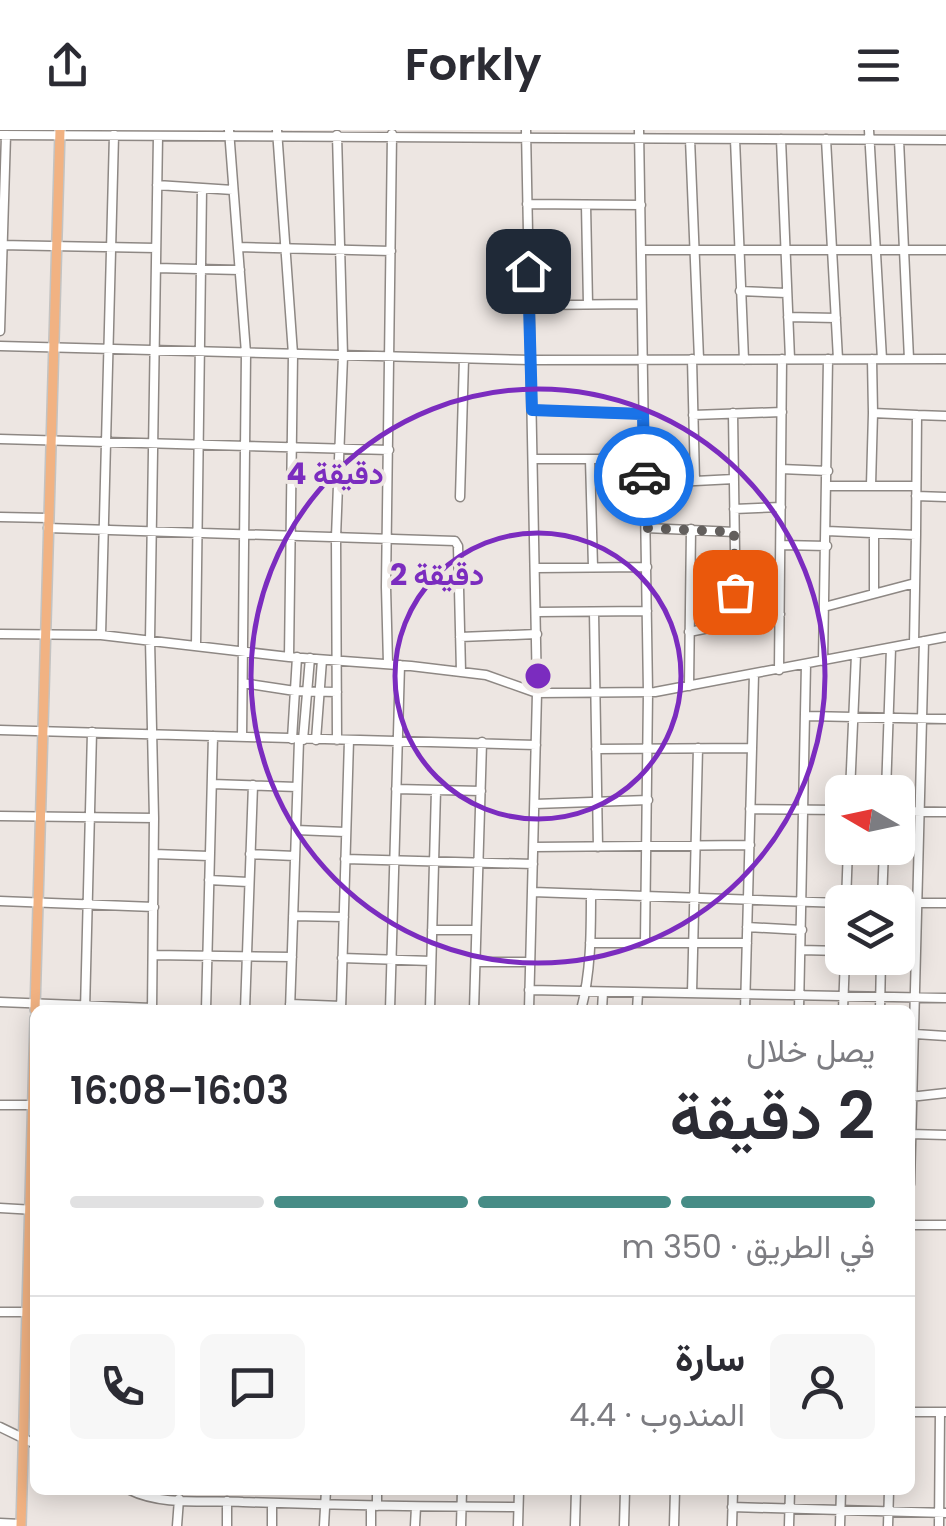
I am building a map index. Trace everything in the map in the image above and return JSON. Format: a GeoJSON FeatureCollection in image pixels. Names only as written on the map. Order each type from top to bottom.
{"type":"FeatureCollection","features":[{"type":"Feature","properties":{"kind":"main road"},"geometry":{"type":"LineString","coordinates":[[35,1005],[60,132]]}},
{"type":"Feature","properties":{"kind":"main road"},"geometry":{"type":"LineString","coordinates":[[21,1525],[30,1328]]}},
{"type":"Feature","properties":{"kind":"street"},"geometry":{"type":"LineString","coordinates":[[388,664],[392,132]]}},
{"type":"Feature","properties":{"kind":"street"},"geometry":{"type":"LineString","coordinates":[[0,331],[3,135],[392,132],[639,134],[690,139],[701,134],[735,139],[747,134],[869,135],[899,140],[911,135],[946,140]]}},
{"type":"Feature","properties":{"kind":"street"},"geometry":{"type":"LineString","coordinates":[[230,133],[246,353],[242,737]]}},
{"type":"Feature","properties":{"kind":"street"},"geometry":{"type":"LineString","coordinates":[[278,133],[293,354],[293,657],[298,787],[290,1005]]}},
{"type":"Feature","properties":{"kind":"street"},"geometry":{"type":"LineString","coordinates":[[526,133],[538,693],[529,1005]]}},
{"type":"Feature","properties":{"kind":"street"},"geometry":{"type":"LineString","coordinates":[[639,134],[648,692],[645,943]]}},
{"type":"Feature","properties":{"kind":"street"},"geometry":{"type":"LineString","coordinates":[[101,635],[114,135]]}},
{"type":"Feature","properties":{"kind":"street"},"geometry":{"type":"LineString","coordinates":[[337,135],[343,356],[336,537],[337,740]]}},
{"type":"Feature","properties":{"kind":"street"},"geometry":{"type":"LineString","coordinates":[[869,135],[877,250],[871,485]]}},
{"type":"Feature","properties":{"kind":"street"},"geometry":{"type":"LineString","coordinates":[[152,1005],[150,640],[158,136]]}},
{"type":"Feature","properties":{"kind":"street"},"geometry":{"type":"LineString","coordinates":[[779,670],[782,412],[788,317],[784,249],[786,136]]}},
{"type":"Feature","properties":{"kind":"street"},"geometry":{"type":"LineString","coordinates":[[823,661],[836,318],[830,136]]}},
{"type":"Feature","properties":{"kind":"street"},"geometry":{"type":"LineString","coordinates":[[690,139],[695,250],[695,481]]}},
{"type":"Feature","properties":{"kind":"street"},"geometry":{"type":"LineString","coordinates":[[735,139],[744,360]]}},
{"type":"Feature","properties":{"kind":"street"},"geometry":{"type":"LineString","coordinates":[[899,140],[910,359]]}},
{"type":"Feature","properties":{"kind":"street"},"geometry":{"type":"LineString","coordinates":[[157,186],[233,190]]}},
{"type":"Feature","properties":{"kind":"street"},"geometry":{"type":"LineString","coordinates":[[196,645],[202,188]]}},
{"type":"Feature","properties":{"kind":"street"},"geometry":{"type":"LineString","coordinates":[[527,204],[641,205]]}},
{"type":"Feature","properties":{"kind":"street"},"geometry":{"type":"LineString","coordinates":[[586,206],[588,304]]}},
{"type":"Feature","properties":{"kind":"street"},"geometry":{"type":"LineString","coordinates":[[1,246],[156,248]]}},
{"type":"Feature","properties":{"kind":"street"},"geometry":{"type":"LineString","coordinates":[[238,248],[391,252]]}},
{"type":"Feature","properties":{"kind":"street"},"geometry":{"type":"LineString","coordinates":[[641,250],[946,250]]}},
{"type":"Feature","properties":{"kind":"street"},"geometry":{"type":"LineString","coordinates":[[156,268],[240,270]]}},
{"type":"Feature","properties":{"kind":"street"},"geometry":{"type":"LineString","coordinates":[[740,291],[786,292]]}},
{"type":"Feature","properties":{"kind":"street"},"geometry":{"type":"LineString","coordinates":[[529,304],[642,304]]}},
{"type":"Feature","properties":{"kind":"street"},"geometry":{"type":"LineString","coordinates":[[788,317],[836,318]]}},
{"type":"Feature","properties":{"kind":"street"},"geometry":{"type":"LineString","coordinates":[[0,346],[531,360],[946,359]]}},
{"type":"Feature","properties":{"kind":"street"},"geometry":{"type":"LineString","coordinates":[[460,497],[464,359]]}},
{"type":"Feature","properties":{"kind":"street"},"geometry":{"type":"LineString","coordinates":[[532,410],[643,414]]}},
{"type":"Feature","properties":{"kind":"street"},"geometry":{"type":"LineString","coordinates":[[693,414],[782,412]]}},
{"type":"Feature","properties":{"kind":"street"},"geometry":{"type":"LineString","coordinates":[[733,413],[736,622]]}},
{"type":"Feature","properties":{"kind":"street"},"geometry":{"type":"LineString","coordinates":[[873,413],[946,416]]}},
{"type":"Feature","properties":{"kind":"street"},"geometry":{"type":"LineString","coordinates":[[915,1009],[924,719],[914,584],[917,415]]}},
{"type":"Feature","properties":{"kind":"street"},"geometry":{"type":"LineString","coordinates":[[0,439],[389,450]]}},
{"type":"Feature","properties":{"kind":"street"},"geometry":{"type":"LineString","coordinates":[[533,459],[644,459]]}},
{"type":"Feature","properties":{"kind":"street"},"geometry":{"type":"LineString","coordinates":[[590,459],[593,567]]}},
{"type":"Feature","properties":{"kind":"street"},"geometry":{"type":"LineString","coordinates":[[781,469],[828,471]]}},
{"type":"Feature","properties":{"kind":"street"},"geometry":{"type":"LineString","coordinates":[[644,484],[734,479]]}},
{"type":"Feature","properties":{"kind":"street"},"geometry":{"type":"LineString","coordinates":[[828,486],[871,485],[946,497]]}},
{"type":"Feature","properties":{"kind":"street"},"geometry":{"type":"LineString","coordinates":[[734,509],[780,507]]}},
{"type":"Feature","properties":{"kind":"street"},"geometry":{"type":"LineString","coordinates":[[0,516],[104,531],[457,542],[461,672]]}},
{"type":"Feature","properties":{"kind":"street"},"geometry":{"type":"LineString","coordinates":[[646,528],[734,532]]}},
{"type":"Feature","properties":{"kind":"street"},"geometry":{"type":"LineString","coordinates":[[689,686],[690,530]]}},
{"type":"Feature","properties":{"kind":"street"},"geometry":{"type":"LineString","coordinates":[[827,530],[916,535]]}},
{"type":"Feature","properties":{"kind":"street"},"geometry":{"type":"LineString","coordinates":[[874,534],[874,594]]}},
{"type":"Feature","properties":{"kind":"street"},"geometry":{"type":"LineString","coordinates":[[781,546],[827,546]]}},
{"type":"Feature","properties":{"kind":"street"},"geometry":{"type":"LineString","coordinates":[[536,568],[647,567]]}},
{"type":"Feature","properties":{"kind":"street"},"geometry":{"type":"LineString","coordinates":[[824,607],[914,584]]}},
{"type":"Feature","properties":{"kind":"street"},"geometry":{"type":"LineString","coordinates":[[536,612],[647,611]]}},
{"type":"Feature","properties":{"kind":"street"},"geometry":{"type":"LineString","coordinates":[[594,612],[598,847]]}},
{"type":"Feature","properties":{"kind":"street"},"geometry":{"type":"LineString","coordinates":[[689,632],[780,614]]}},
{"type":"Feature","properties":{"kind":"street"},"geometry":{"type":"LineString","coordinates":[[0,634],[101,635],[400,665],[500,678],[538,693],[648,692],[946,637]]}},
{"type":"Feature","properties":{"kind":"street"},"geometry":{"type":"LineString","coordinates":[[460,637],[537,634]]}},
{"type":"Feature","properties":{"kind":"street"},"geometry":{"type":"LineString","coordinates":[[886,775],[891,648]]}},
{"type":"Feature","properties":{"kind":"street"},"geometry":{"type":"LineString","coordinates":[[850,775],[856,655]]}},
{"type":"Feature","properties":{"kind":"street"},"geometry":{"type":"LineString","coordinates":[[298,740],[310,658]]}},
{"type":"Feature","properties":{"kind":"street"},"geometry":{"type":"LineString","coordinates":[[316,740],[322,660]]}},
{"type":"Feature","properties":{"kind":"street"},"geometry":{"type":"LineString","coordinates":[[799,1005],[806,664]]}},
{"type":"Feature","properties":{"kind":"street"},"geometry":{"type":"LineString","coordinates":[[390,1005],[400,665]]}},
{"type":"Feature","properties":{"kind":"street"},"geometry":{"type":"LineString","coordinates":[[746,1005],[754,674]]}},
{"type":"Feature","properties":{"kind":"street"},"geometry":{"type":"LineString","coordinates":[[243,683],[295,691],[337,692]]}},
{"type":"Feature","properties":{"kind":"street"},"geometry":{"type":"LineString","coordinates":[[807,716],[946,720]]}},
{"type":"Feature","properties":{"kind":"street"},"geometry":{"type":"LineString","coordinates":[[0,730],[536,745]]}},
{"type":"Feature","properties":{"kind":"street"},"geometry":{"type":"LineString","coordinates":[[85,1005],[92,732]]}},
{"type":"Feature","properties":{"kind":"street"},"geometry":{"type":"LineString","coordinates":[[206,1005],[213,736]]}},
{"type":"Feature","properties":{"kind":"street"},"geometry":{"type":"LineString","coordinates":[[341,1005],[348,740]]}},
{"type":"Feature","properties":{"kind":"street"},"geometry":{"type":"LineString","coordinates":[[474,1005],[482,742]]}},
{"type":"Feature","properties":{"kind":"street"},"geometry":{"type":"LineString","coordinates":[[692,993],[698,748]]}},
{"type":"Feature","properties":{"kind":"street"},"geometry":{"type":"LineString","coordinates":[[596,750],[752,748]]}},
{"type":"Feature","properties":{"kind":"street"},"geometry":{"type":"LineString","coordinates":[[212,784],[298,787]]}},
{"type":"Feature","properties":{"kind":"street"},"geometry":{"type":"LineString","coordinates":[[245,1005],[253,786]]}},
{"type":"Feature","properties":{"kind":"street"},"geometry":{"type":"LineString","coordinates":[[396,789],[481,791]]}},
{"type":"Feature","properties":{"kind":"street"},"geometry":{"type":"LineString","coordinates":[[430,1005],[436,790]]}},
{"type":"Feature","properties":{"kind":"street"},"geometry":{"type":"LineString","coordinates":[[535,804],[648,800]]}},
{"type":"Feature","properties":{"kind":"street"},"geometry":{"type":"LineString","coordinates":[[750,808],[825,810]]}},
{"type":"Feature","properties":{"kind":"street"},"geometry":{"type":"LineString","coordinates":[[915,811],[946,812]]}},
{"type":"Feature","properties":{"kind":"street"},"geometry":{"type":"LineString","coordinates":[[0,816],[154,818]]}},
{"type":"Feature","properties":{"kind":"street"},"geometry":{"type":"LineString","coordinates":[[296,830],[345,832]]}},
{"type":"Feature","properties":{"kind":"street"},"geometry":{"type":"LineString","coordinates":[[534,847],[750,846]]}},
{"type":"Feature","properties":{"kind":"street"},"geometry":{"type":"LineString","coordinates":[[154,854],[209,856]]}},
{"type":"Feature","properties":{"kind":"street"},"geometry":{"type":"LineString","coordinates":[[250,854],[295,856]]}},
{"type":"Feature","properties":{"kind":"street"},"geometry":{"type":"LineString","coordinates":[[345,860],[533,864]]}},
{"type":"Feature","properties":{"kind":"street"},"geometry":{"type":"LineString","coordinates":[[209,880],[248,882]]}},
{"type":"Feature","properties":{"kind":"street"},"geometry":{"type":"LineString","coordinates":[[532,892],[825,902]]}},
{"type":"Feature","properties":{"kind":"street"},"geometry":{"type":"LineString","coordinates":[[583,1005],[590,894]]}},
{"type":"Feature","properties":{"kind":"street"},"geometry":{"type":"LineString","coordinates":[[0,900],[154,907]]}},
{"type":"Feature","properties":{"kind":"street"},"geometry":{"type":"LineString","coordinates":[[915,903],[946,904]]}},
{"type":"Feature","properties":{"kind":"street"},"geometry":{"type":"LineString","coordinates":[[293,916],[344,918]]}},
{"type":"Feature","properties":{"kind":"street"},"geometry":{"type":"LineString","coordinates":[[747,928],[802,930]]}},
{"type":"Feature","properties":{"kind":"street"},"geometry":{"type":"LineString","coordinates":[[432,930],[476,930]]}},
{"type":"Feature","properties":{"kind":"street"},"geometry":{"type":"LineString","coordinates":[[590,944],[747,943]]}},
{"type":"Feature","properties":{"kind":"street"},"geometry":{"type":"LineString","coordinates":[[801,950],[825,952]]}},
{"type":"Feature","properties":{"kind":"street"},"geometry":{"type":"LineString","coordinates":[[154,954],[292,956]]}},
{"type":"Feature","properties":{"kind":"street"},"geometry":{"type":"LineString","coordinates":[[342,958],[431,961]]}},
{"type":"Feature","properties":{"kind":"street"},"geometry":{"type":"LineString","coordinates":[[476,962],[530,962]]}},
{"type":"Feature","properties":{"kind":"street"},"geometry":{"type":"LineString","coordinates":[[844,975],[844,1005]]}},
{"type":"Feature","properties":{"kind":"street"},"geometry":{"type":"LineString","coordinates":[[880,1005],[881,975]]}},
{"type":"Feature","properties":{"kind":"street"},"geometry":{"type":"LineString","coordinates":[[529,990],[946,998]]}},
{"type":"Feature","properties":{"kind":"street"},"geometry":{"type":"LineString","coordinates":[[602,992],[602,1005]]}},
{"type":"Feature","properties":{"kind":"street"},"geometry":{"type":"LineString","coordinates":[[637,1005],[638,992]]}},
{"type":"Feature","properties":{"kind":"street"},"geometry":{"type":"LineString","coordinates":[[0,1002],[30,1005]]}},
{"type":"Feature","properties":{"kind":"street"},"geometry":{"type":"LineString","coordinates":[[915,1030],[946,1036]]}},
{"type":"Feature","properties":{"kind":"street"},"geometry":{"type":"LineString","coordinates":[[915,1097],[946,1093]]}},
{"type":"Feature","properties":{"kind":"street"},"geometry":{"type":"LineString","coordinates":[[0,1105],[30,1105]]}},
{"type":"Feature","properties":{"kind":"street"},"geometry":{"type":"LineString","coordinates":[[915,1134],[946,1135]]}},
{"type":"Feature","properties":{"kind":"street"},"geometry":{"type":"LineString","coordinates":[[0,1208],[30,1210]]}},
{"type":"Feature","properties":{"kind":"street"},"geometry":{"type":"LineString","coordinates":[[915,1224],[946,1225]]}},
{"type":"Feature","properties":{"kind":"street"},"geometry":{"type":"LineString","coordinates":[[0,1312],[30,1312]]}},
{"type":"Feature","properties":{"kind":"street"},"geometry":{"type":"LineString","coordinates":[[915,1412],[943,1412],[939,1526]]}},
{"type":"Feature","properties":{"kind":"street"},"geometry":{"type":"LineString","coordinates":[[0,1426],[30,1442]]}},
{"type":"Feature","properties":{"kind":"street"},"geometry":{"type":"LineString","coordinates":[[151,1495],[325,1506],[518,1507]]}},
{"type":"Feature","properties":{"kind":"street"},"geometry":{"type":"LineString","coordinates":[[272,1526],[277,1495]]}},
{"type":"Feature","properties":{"kind":"street"},"geometry":{"type":"LineString","coordinates":[[324,1526],[326,1495]]}},
{"type":"Feature","properties":{"kind":"street"},"geometry":{"type":"LineString","coordinates":[[371,1526],[376,1495]]}},
{"type":"Feature","properties":{"kind":"street"},"geometry":{"type":"LineString","coordinates":[[461,1526],[462,1495]]}},
{"type":"Feature","properties":{"kind":"street"},"geometry":{"type":"LineString","coordinates":[[518,1526],[519,1495]]}},
{"type":"Feature","properties":{"kind":"street"},"geometry":{"type":"LineString","coordinates":[[575,1526],[576,1495]]}},
{"type":"Feature","properties":{"kind":"street"},"geometry":{"type":"LineString","coordinates":[[624,1495],[624,1526]]}},
{"type":"Feature","properties":{"kind":"street"},"geometry":{"type":"LineString","coordinates":[[674,1526],[676,1495]]}},
{"type":"Feature","properties":{"kind":"street"},"geometry":{"type":"LineString","coordinates":[[732,1526],[733,1495]]}},
{"type":"Feature","properties":{"kind":"street"},"geometry":{"type":"LineString","coordinates":[[790,1495],[790,1526]]}},
{"type":"Feature","properties":{"kind":"street"},"geometry":{"type":"LineString","coordinates":[[840,1495],[840,1526]]}},
{"type":"Feature","properties":{"kind":"street"},"geometry":{"type":"LineString","coordinates":[[888,1526],[889,1495]]}},
{"type":"Feature","properties":{"kind":"street"},"geometry":{"type":"LineString","coordinates":[[178,1526],[179,1499]]}},
{"type":"Feature","properties":{"kind":"street"},"geometry":{"type":"LineString","coordinates":[[227,1501],[227,1526]]}},
{"type":"Feature","properties":{"kind":"street"},"geometry":{"type":"LineString","coordinates":[[415,1526],[416,1506]]}},
{"type":"Feature","properties":{"kind":"street"},"geometry":{"type":"LineString","coordinates":[[732,1507],[942,1513]]}},
{"type":"Feature","properties":{"kind":"street"},"geometry":{"type":"LineString","coordinates":[[0,1524],[21,1525]]}},
{"type":"Feature","properties":{"kind":"way so far"},"geometry":{"type":"LineString","coordinates":[[644,476],[646,528],[734,532],[735,592]]}},
{"type":"Feature","properties":{"kind":"route"},"geometry":{"type":"LineString","coordinates":[[528,271],[532,410],[643,414],[644,476]]}}]}
